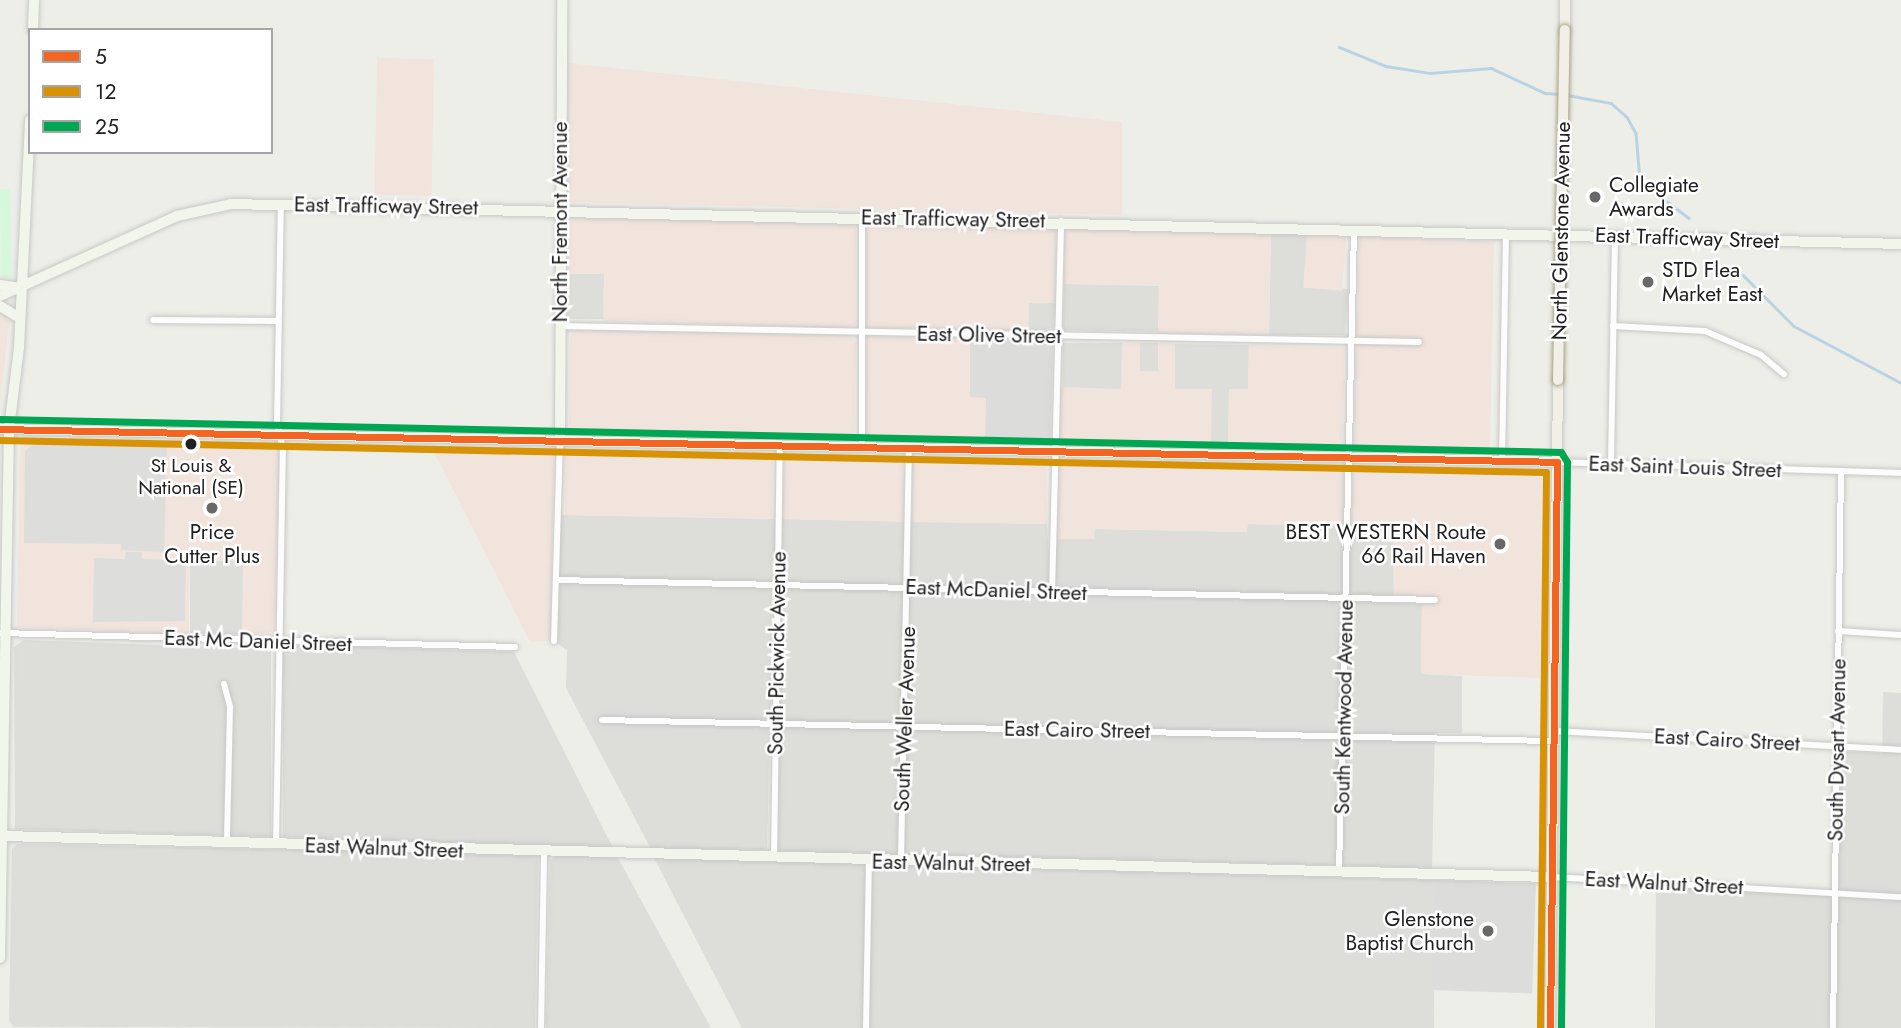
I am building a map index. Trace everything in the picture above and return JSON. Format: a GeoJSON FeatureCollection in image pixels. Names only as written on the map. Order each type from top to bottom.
{"type":"FeatureCollection","features":[{"type":"Feature","properties":{"kind":"main road"},"geometry":{"type":"LineString","coordinates":[[33,28],[34,0]]}},
{"type":"Feature","properties":{"kind":"main road","name":"North Fremont Avenue"},"geometry":{"type":"LineString","coordinates":[[560,443],[558,210],[562,0]]}},
{"type":"Feature","properties":{"kind":"main road","name":"North Glenstone Avenue"},"geometry":{"type":"LineString","coordinates":[[1550,1028],[1565,0]]}},
{"type":"Feature","properties":{"kind":"main road"},"geometry":{"type":"LineString","coordinates":[[0,958],[5,429],[20,318],[28,154]]}},
{"type":"Feature","properties":{"kind":"main road","name":"East Trafficway Street"},"geometry":{"type":"LineString","coordinates":[[0,296],[188,211],[222,204],[1061,221],[1901,244]]}},
{"type":"Feature","properties":{"kind":"main road"},"geometry":{"type":"LineString","coordinates":[[0,285],[22,288]]}},
{"type":"Feature","properties":{"kind":"main road"},"geometry":{"type":"LineString","coordinates":[[0,306],[20,318]]}},
{"type":"Feature","properties":{"kind":"main road","name":"East Saint Louis Street"},"geometry":{"type":"LineString","coordinates":[[5,429],[780,448],[1557,462]]}},
{"type":"Feature","properties":{"kind":"main road","name":"East Walnut Street"},"geometry":{"type":"LineString","coordinates":[[2,836],[901,862],[1551,877]]}},
{"type":"Feature","properties":{"kind":"street"},"geometry":{"type":"LineString","coordinates":[[276,845],[281,641],[278,321],[281,204]]}},
{"type":"Feature","properties":{"kind":"street"},"geometry":{"type":"LineString","coordinates":[[862,217],[862,449]]}},
{"type":"Feature","properties":{"kind":"street"},"geometry":{"type":"LineString","coordinates":[[1052,594],[1061,221]]}},
{"type":"Feature","properties":{"kind":"street","name":"South Kentwood Avenue"},"geometry":{"type":"LineString","coordinates":[[1339,872],[1354,229]]}},
{"type":"Feature","properties":{"kind":"street"},"geometry":{"type":"LineString","coordinates":[[1502,462],[1506,233]]}},
{"type":"Feature","properties":{"kind":"street"},"geometry":{"type":"LineString","coordinates":[[1611,464],[1615,236]]}},
{"type":"Feature","properties":{"kind":"street"},"geometry":{"type":"LineString","coordinates":[[153,320],[278,321]]}},
{"type":"Feature","properties":{"kind":"street","name":"East Olive Street"},"geometry":{"type":"LineString","coordinates":[[559,326],[1419,342]]}},
{"type":"Feature","properties":{"kind":"street"},"geometry":{"type":"LineString","coordinates":[[1613,326],[1705,331],[1761,355],[1784,374]]}},
{"type":"Feature","properties":{"kind":"street"},"geometry":{"type":"LineString","coordinates":[[554,641],[560,443]]}},
{"type":"Feature","properties":{"kind":"street","name":"South Pickwick Avenue"},"geometry":{"type":"LineString","coordinates":[[775,858],[780,448]]}},
{"type":"Feature","properties":{"kind":"street","name":"South Weller Avenue"},"geometry":{"type":"LineString","coordinates":[[901,862],[909,587],[909,450]]}},
{"type":"Feature","properties":{"kind":"street","name":"East Saint Louis Street"},"geometry":{"type":"LineString","coordinates":[[1557,462],[1901,473]]}},
{"type":"Feature","properties":{"kind":"street","name":"South Dysart Avenue"},"geometry":{"type":"LineString","coordinates":[[1833,1028],[1841,471]]}},
{"type":"Feature","properties":{"kind":"street","name":"East McDaniel Street"},"geometry":{"type":"LineString","coordinates":[[556,580],[909,587],[1052,594],[1435,600]]}},
{"type":"Feature","properties":{"kind":"street"},"geometry":{"type":"LineString","coordinates":[[1838,631],[1901,635]]}},
{"type":"Feature","properties":{"kind":"street","name":"East Mc Daniel Street"},"geometry":{"type":"LineString","coordinates":[[3,633],[515,647]]}},
{"type":"Feature","properties":{"kind":"street"},"geometry":{"type":"LineString","coordinates":[[223,684],[230,707],[227,843]]}},
{"type":"Feature","properties":{"kind":"street","name":"East Cairo Street"},"geometry":{"type":"LineString","coordinates":[[602,720],[1343,737],[1553,736],[1901,750]]}},
{"type":"Feature","properties":{"kind":"street"},"geometry":{"type":"LineString","coordinates":[[541,1028],[544,852]]}},
{"type":"Feature","properties":{"kind":"street"},"geometry":{"type":"LineString","coordinates":[[866,1028],[869,861]]}},
{"type":"Feature","properties":{"kind":"street","name":"East Walnut Street"},"geometry":{"type":"LineString","coordinates":[[1551,877],[1901,898]]}},
{"type":"Feature","properties":{"kind":"shaded area"},"geometry":{"type":"Polygon","coordinates":[[[377,58],[434,59],[432,196],[375,195],[377,58]]]}},
{"type":"Feature","properties":{"kind":"shaded area"},"geometry":{"type":"Polygon","coordinates":[[[568,63],[1122,122],[1122,215],[567,202],[568,63]]]}},
{"type":"Feature","properties":{"kind":"shaded area"},"geometry":{"type":"Polygon","coordinates":[[[572,218],[853,224],[856,231],[855,324],[848,328],[603,321],[604,274],[568,274],[568,223],[572,218]]]}},
{"type":"Feature","properties":{"kind":"shaded area"},"geometry":{"type":"Polygon","coordinates":[[[870,224],[1052,227],[1056,232],[1055,303],[1029,303],[1028,331],[866,327],[866,229],[870,224]]]}},
{"type":"Feature","properties":{"kind":"shaded area"},"geometry":{"type":"Polygon","coordinates":[[[1068,228],[1271,232],[1269,335],[1158,334],[1159,285],[1064,284],[1064,231],[1068,228]]]}},
{"type":"Feature","properties":{"kind":"shaded area"},"geometry":{"type":"Polygon","coordinates":[[[1271,232],[1307,234],[1307,287],[1348,289],[1345,335],[1269,335],[1271,232]]]}},
{"type":"Feature","properties":{"kind":"shaded area"},"geometry":{"type":"Polygon","coordinates":[[[1307,234],[1346,237],[1342,291],[1303,288],[1307,234]]]}},
{"type":"Feature","properties":{"kind":"shaded area"},"geometry":{"type":"Polygon","coordinates":[[[1360,236],[1494,242],[1490,450],[1359,451],[1354,447],[1360,236]]]}},
{"type":"Feature","properties":{"kind":"shaded area"},"geometry":{"type":"Polygon","coordinates":[[[568,274],[604,274],[604,319],[568,319],[568,274]]]}},
{"type":"Feature","properties":{"kind":"shaded area"},"geometry":{"type":"Polygon","coordinates":[[[1064,284],[1159,286],[1158,332],[1063,330],[1064,284]]]}},
{"type":"Feature","properties":{"kind":"shaded area"},"geometry":{"type":"Polygon","coordinates":[[[1029,303],[1055,303],[1053,329],[1028,331],[1029,303]]]}},
{"type":"Feature","properties":{"kind":"shaded area"},"geometry":{"type":"Polygon","coordinates":[[[0,310],[10,317],[0,404],[0,310]]]}},
{"type":"Feature","properties":{"kind":"shaded area"},"geometry":{"type":"Polygon","coordinates":[[[575,330],[850,335],[856,343],[854,437],[849,441],[575,435],[569,427],[570,337],[575,330]]]}},
{"type":"Feature","properties":{"kind":"shaded area"},"geometry":{"type":"Polygon","coordinates":[[[867,336],[970,339],[970,397],[986,397],[985,444],[865,440],[867,336]]]}},
{"type":"Feature","properties":{"kind":"shaded area"},"geometry":{"type":"Polygon","coordinates":[[[970,339],[1053,342],[1050,443],[985,444],[986,398],[970,397],[970,339]]]}},
{"type":"Feature","properties":{"kind":"shaded area"},"geometry":{"type":"Polygon","coordinates":[[[1063,343],[1122,343],[1122,389],[1063,389],[1063,343]]]}},
{"type":"Feature","properties":{"kind":"shaded area"},"geometry":{"type":"Polygon","coordinates":[[[1122,343],[1140,343],[1140,371],[1158,371],[1158,343],[1175,344],[1175,389],[1212,389],[1211,448],[1060,443],[1060,387],[1121,389],[1122,343]]]}},
{"type":"Feature","properties":{"kind":"shaded area"},"geometry":{"type":"Polygon","coordinates":[[[1140,343],[1158,343],[1158,371],[1140,371],[1140,343]]]}},
{"type":"Feature","properties":{"kind":"shaded area"},"geometry":{"type":"Polygon","coordinates":[[[1175,344],[1249,345],[1248,389],[1229,389],[1228,448],[1211,448],[1211,390],[1175,389],[1175,344]]]}},
{"type":"Feature","properties":{"kind":"shaded area"},"geometry":{"type":"Polygon","coordinates":[[[1249,345],[1345,348],[1342,449],[1228,448],[1229,389],[1248,389],[1249,345]]]}},
{"type":"Feature","properties":{"kind":"shaded area"},"geometry":{"type":"Polygon","coordinates":[[[24,441],[276,445],[280,451],[274,632],[242,635],[243,561],[190,561],[189,634],[17,627],[20,450],[24,441]]]}},
{"type":"Feature","properties":{"kind":"shaded area"},"geometry":{"type":"Polygon","coordinates":[[[33,444],[167,446],[164,552],[121,550],[121,544],[24,543],[25,451],[33,444]]]}},
{"type":"Feature","properties":{"kind":"shaded area"},"geometry":{"type":"Polygon","coordinates":[[[432,448],[554,454],[550,641],[530,642],[432,448]]]}},
{"type":"Feature","properties":{"kind":"shaded area"},"geometry":{"type":"Polygon","coordinates":[[[566,452],[773,456],[772,519],[565,515],[566,452]]]}},
{"type":"Feature","properties":{"kind":"shaded area"},"geometry":{"type":"Polygon","coordinates":[[[787,456],[902,460],[905,522],[783,519],[783,460],[787,456]]]}},
{"type":"Feature","properties":{"kind":"shaded area"},"geometry":{"type":"Polygon","coordinates":[[[916,459],[1046,461],[1047,524],[912,522],[912,463],[916,459]]]}},
{"type":"Feature","properties":{"kind":"shaded area"},"geometry":{"type":"Polygon","coordinates":[[[1060,462],[1340,467],[1345,476],[1343,526],[1248,524],[1247,532],[1095,529],[1094,539],[1056,539],[1060,462]]]}},
{"type":"Feature","properties":{"kind":"shaded area"},"geometry":{"type":"Polygon","coordinates":[[[1354,467],[1542,477],[1540,678],[1421,674],[1422,596],[1394,595],[1393,528],[1350,526],[1354,467]]]}},
{"type":"Feature","properties":{"kind":"shaded area"},"geometry":{"type":"Polygon","coordinates":[[[561,515],[1047,524],[1051,598],[1056,539],[1093,539],[1094,529],[1246,532],[1247,524],[1393,527],[1394,602],[1422,604],[1421,674],[1462,676],[1462,733],[1435,733],[1432,868],[778,851],[780,653],[772,653],[767,850],[651,849],[566,688],[567,650],[557,643],[561,515]]]}},
{"type":"Feature","properties":{"kind":"shaded area"},"geometry":{"type":"Polygon","coordinates":[[[126,552],[142,552],[142,559],[186,561],[185,621],[93,622],[94,558],[125,559],[126,552]]]}},
{"type":"Feature","properties":{"kind":"shaded area"},"geometry":{"type":"Polygon","coordinates":[[[190,561],[243,561],[243,634],[190,634],[190,561]]]}},
{"type":"Feature","properties":{"kind":"shaded area"},"geometry":{"type":"Polygon","coordinates":[[[24,640],[271,649],[271,837],[15,829],[14,647],[24,640]]]}},
{"type":"Feature","properties":{"kind":"shaded area"},"geometry":{"type":"Polygon","coordinates":[[[293,645],[514,652],[613,848],[283,837],[283,651],[293,645]]]}},
{"type":"Feature","properties":{"kind":"shaded area"},"geometry":{"type":"Polygon","coordinates":[[[1883,692],[1901,693],[1901,1028],[1655,1028],[1656,886],[1838,896],[1841,757],[1847,752],[1882,753],[1883,692]]]}},
{"type":"Feature","properties":{"kind":"shaded area"},"geometry":{"type":"Polygon","coordinates":[[[17,844],[538,855],[535,1028],[13,1027],[9,1020],[12,849],[17,844]]]}},
{"type":"Feature","properties":{"kind":"shaded area"},"geometry":{"type":"Polygon","coordinates":[[[558,855],[618,858],[711,1028],[546,1028],[550,860],[558,855]]]}},
{"type":"Feature","properties":{"kind":"shaded area"},"geometry":{"type":"Polygon","coordinates":[[[654,858],[1435,880],[1434,1028],[742,1028],[654,858]]]}},
{"type":"Feature","properties":{"kind":"shaded area"},"geometry":{"type":"Polygon","coordinates":[[[1435,880],[1536,884],[1532,993],[1431,990],[1435,880]]]}},
{"type":"Feature","properties":{"kind":"green space"},"geometry":{"type":"Polygon","coordinates":[[[0,189],[10,189],[12,277],[2,277],[0,189]]]}},
{"type":"Feature","properties":{"kind":"waterway"},"geometry":{"type":"LineString","coordinates":[[1339,47],[1386,66],[1430,73],[1491,68],[1545,93],[1560,94]]}},
{"type":"Feature","properties":{"kind":"waterway"},"geometry":{"type":"LineString","coordinates":[[1567,95],[1611,103],[1627,117],[1636,133],[1640,181],[1689,218]]}},
{"type":"Feature","properties":{"kind":"waterway"},"geometry":{"type":"LineString","coordinates":[[1743,275],[1794,326],[1901,383]]}},
{"type":"Feature","properties":{"kind":"transit line","name":"25"},"geometry":{"type":"LineString","coordinates":[[0,419],[1561,452],[1567,462],[1561,1028]]}},
{"type":"Feature","properties":{"kind":"transit line","name":"5"},"geometry":{"type":"LineString","coordinates":[[0,429],[1557,462],[1550,1028]]}},
{"type":"Feature","properties":{"kind":"transit line","name":"12"},"geometry":{"type":"LineString","coordinates":[[0,440],[1546,472],[1540,1028]]}},
{"type":"Feature","properties":{"kind":"place","name":"Collegiate Awards"},"geometry":{"type":"Point","coordinates":[1595,197]}},
{"type":"Feature","properties":{"kind":"place","name":"STD Flea Market East"},"geometry":{"type":"Point","coordinates":[1648,282]}},
{"type":"Feature","properties":{"kind":"place","name":"St Louis & National (SE)"},"geometry":{"type":"Point","coordinates":[191,444]}},
{"type":"Feature","properties":{"kind":"place","name":"Price Cutter Plus"},"geometry":{"type":"Point","coordinates":[212,508]}},
{"type":"Feature","properties":{"kind":"place","name":"BEST WESTERN Route 66 Rail Haven"},"geometry":{"type":"Point","coordinates":[1500,544]}},
{"type":"Feature","properties":{"kind":"place","name":"Glenstone Baptist Church"},"geometry":{"type":"Point","coordinates":[1488,931]}}]}
